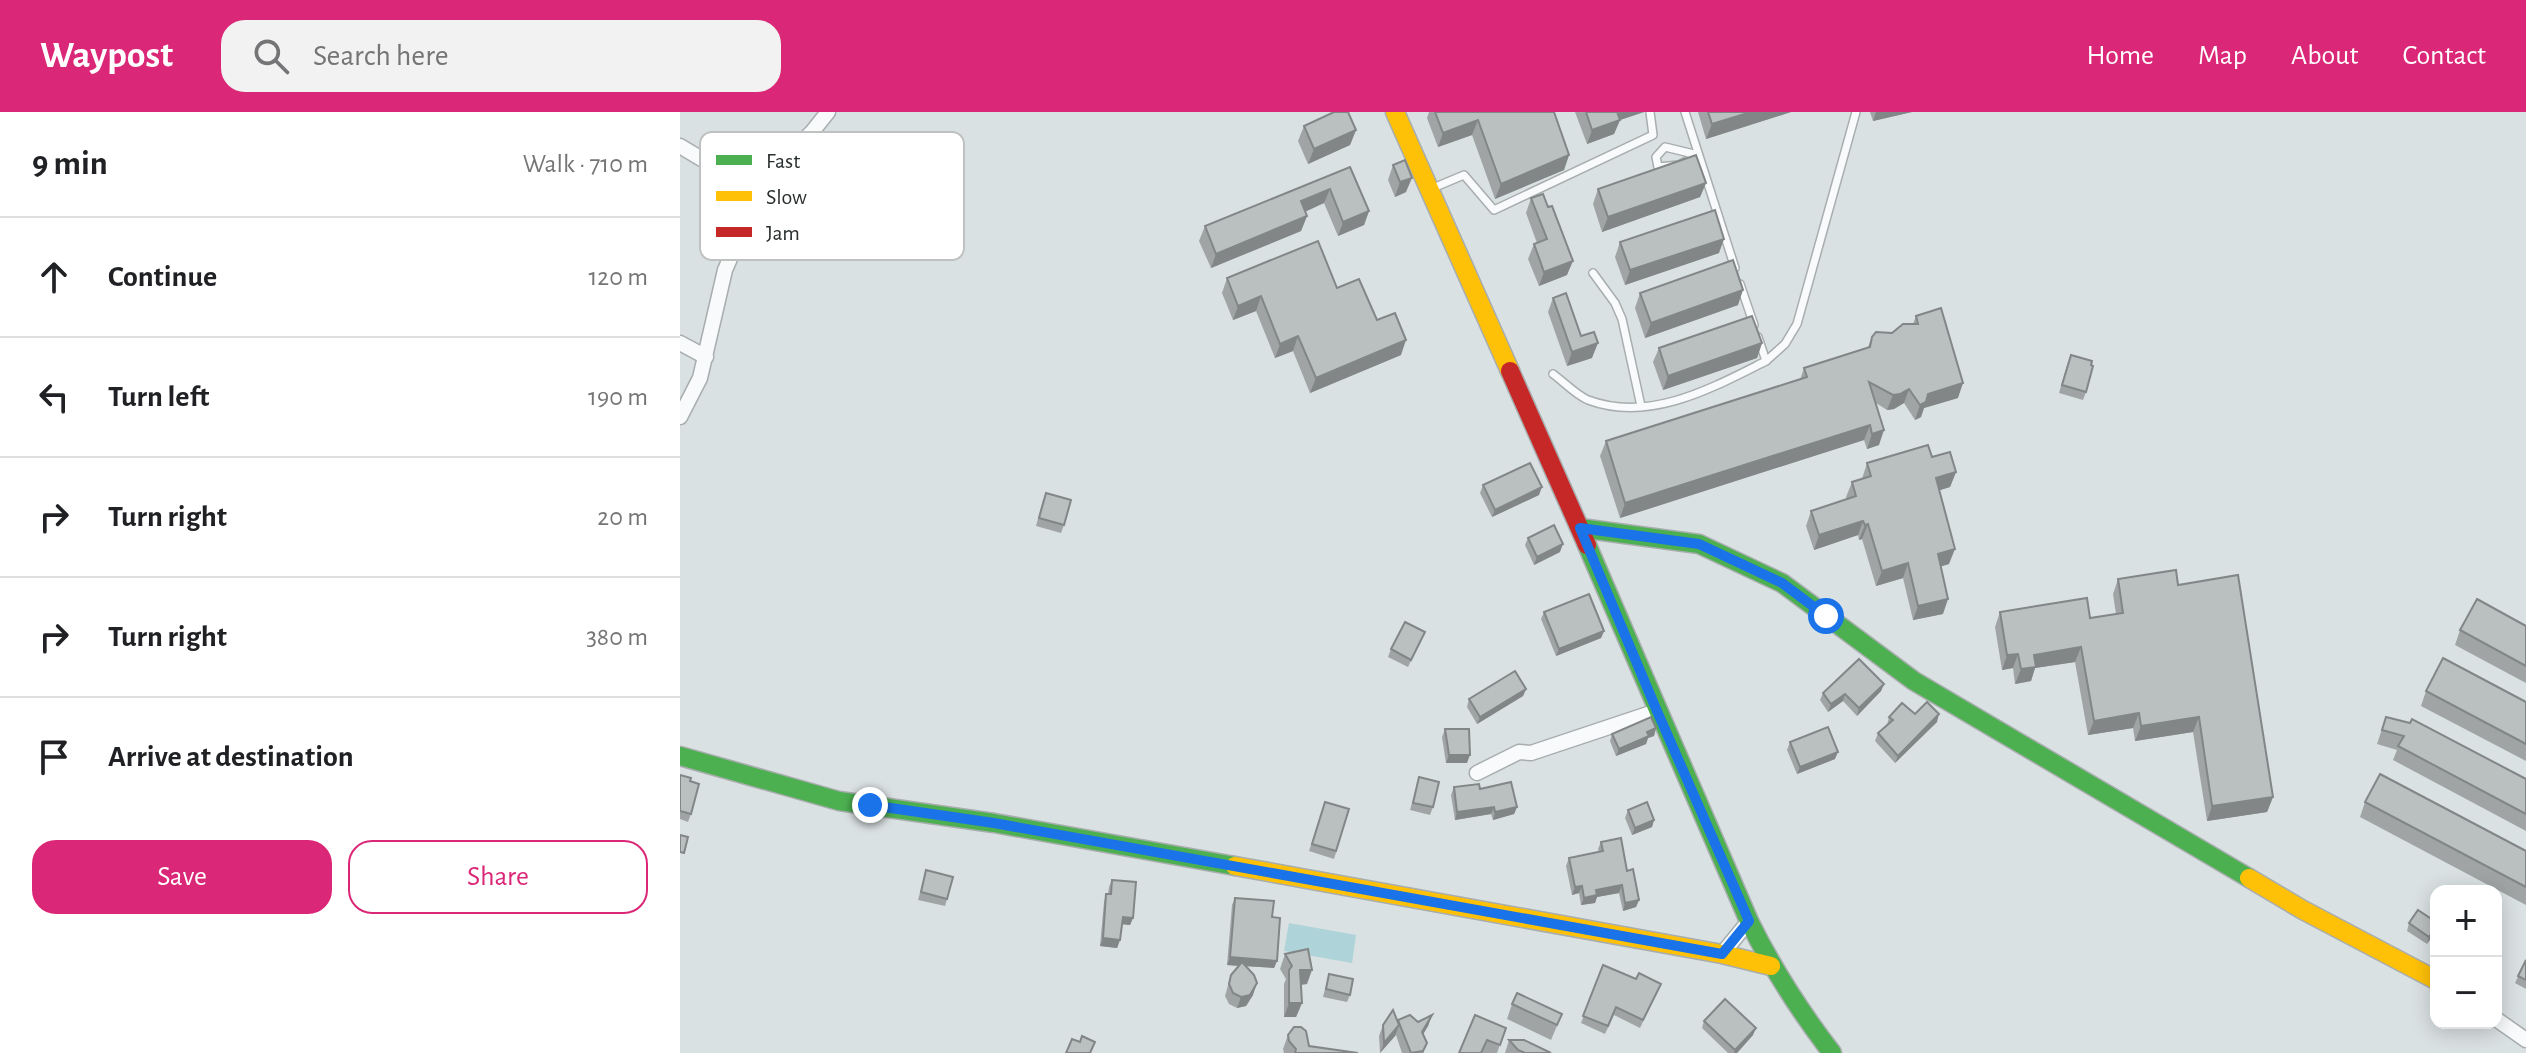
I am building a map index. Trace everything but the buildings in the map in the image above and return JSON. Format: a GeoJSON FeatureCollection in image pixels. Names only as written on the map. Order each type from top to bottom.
{"type":"FeatureCollection","features":[{"type":"Feature","properties":{"kind":"street"},"geometry":{"type":"LineString","coordinates":[[812,132],[828,112]]}},
{"type":"Feature","properties":{"kind":"street"},"geometry":{"type":"LineString","coordinates":[[1395,112],[1580,528],[1749,921],[1771,966],[1832,1053]]}},
{"type":"Feature","properties":{"kind":"street"},"geometry":{"type":"LineString","coordinates":[[680,146],[700,158]]}},
{"type":"Feature","properties":{"kind":"street"},"geometry":{"type":"LineString","coordinates":[[680,417],[700,378],[729,260]]}},
{"type":"Feature","properties":{"kind":"street"},"geometry":{"type":"LineString","coordinates":[[680,343],[706,357]]}},
{"type":"Feature","properties":{"kind":"street"},"geometry":{"type":"LineString","coordinates":[[1580,528],[1699,544],[1782,583],[1914,681],[2303,910],[2430,977]]}},
{"type":"Feature","properties":{"kind":"street"},"geometry":{"type":"LineString","coordinates":[[1477,773],[1519,752],[1531,753],[1657,711]]}},
{"type":"Feature","properties":{"kind":"street"},"geometry":{"type":"LineString","coordinates":[[680,756],[839,801],[994,823],[1722,954],[1771,966]]}},
{"type":"Feature","properties":{"kind":"street"},"geometry":{"type":"LineString","coordinates":[[1722,954],[1749,921]]}},
{"type":"Feature","properties":{"kind":"street"},"geometry":{"type":"LineString","coordinates":[[2502,1023],[2526,1040]]}},
{"type":"Feature","properties":{"kind":"lane"},"geometry":{"type":"LineString","coordinates":[[1431,189],[1464,175],[1494,210],[1653,135],[1650,112]]}},
{"type":"Feature","properties":{"kind":"lane"},"geometry":{"type":"LineString","coordinates":[[1685,112],[1766,361]]}},
{"type":"Feature","properties":{"kind":"lane"},"geometry":{"type":"LineString","coordinates":[[1553,374],[1585,399],[1620,408],[1677,401],[1766,361],[1785,344],[1797,324],[1856,112]]}},
{"type":"Feature","properties":{"kind":"lane"},"geometry":{"type":"LineString","coordinates":[[1665,147],[1698,155],[1679,165],[1658,167],[1656,157],[1665,147]]}},
{"type":"Feature","properties":{"kind":"lane"},"geometry":{"type":"LineString","coordinates":[[1593,273],[1615,303],[1622,319],[1641,406]]}},
{"type":"Feature","properties":{"kind":"shaded area"},"geometry":{"type":"Polygon","coordinates":[[[1289,923],[1356,935],[1352,963],[1284,951],[1289,923]]]}},
{"type":"Feature","properties":{"kind":"traffic: fast"},"geometry":{"type":"LineString","coordinates":[[1580,528],[1699,544],[1782,583],[1914,681],[2249,878]]}},
{"type":"Feature","properties":{"kind":"traffic: fast"},"geometry":{"type":"LineString","coordinates":[[1587,545],[1749,921],[1787,989],[1832,1053]]}},
{"type":"Feature","properties":{"kind":"traffic: fast"},"geometry":{"type":"LineString","coordinates":[[680,756],[839,801],[994,823],[1235,866]]}},
{"type":"Feature","properties":{"kind":"traffic: slow"},"geometry":{"type":"LineString","coordinates":[[1395,112],[1510,371]]}},
{"type":"Feature","properties":{"kind":"traffic: slow"},"geometry":{"type":"LineString","coordinates":[[1235,866],[1722,954],[1771,966]]}},
{"type":"Feature","properties":{"kind":"traffic: slow"},"geometry":{"type":"LineString","coordinates":[[2249,878],[2430,977]]}},
{"type":"Feature","properties":{"kind":"traffic: jam"},"geometry":{"type":"LineString","coordinates":[[1510,371],[1587,545]]}},
{"type":"Feature","properties":{"kind":"route"},"geometry":{"type":"LineString","coordinates":[[870,805],[994,823],[1722,954],[1749,921],[1580,528],[1699,544],[1782,583],[1826,616]]}}]}
